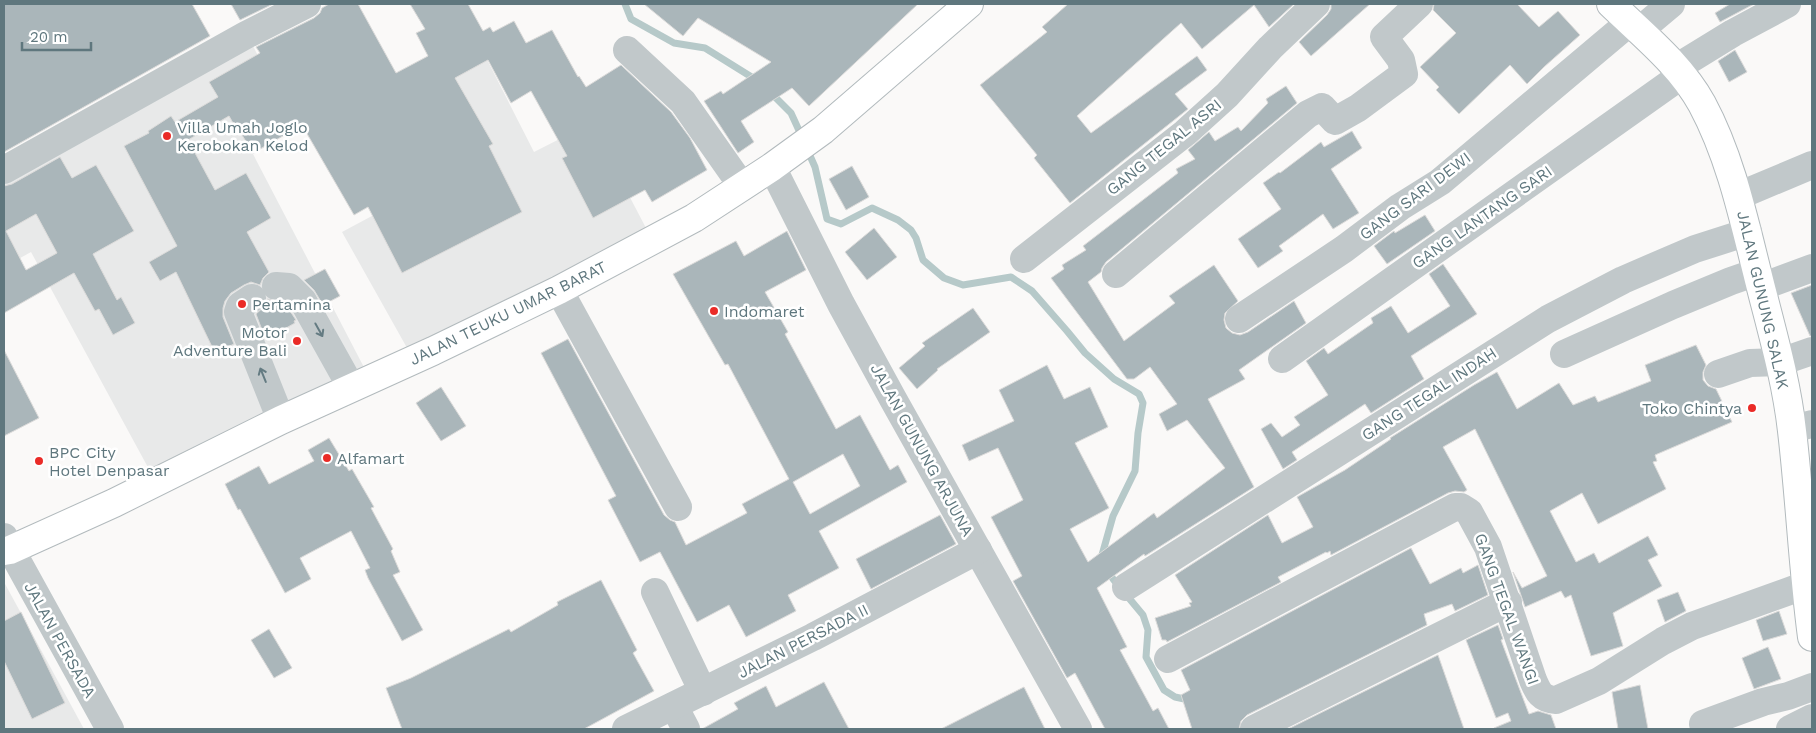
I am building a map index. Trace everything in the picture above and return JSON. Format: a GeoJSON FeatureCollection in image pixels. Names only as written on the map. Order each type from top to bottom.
{"type":"FeatureCollection","features":[{"type":"Feature","properties":{"kind":"main road","name":"JALAN TEUKU UMAR BARAT"},"geometry":{"type":"LineString","coordinates":[[6,546],[114,503],[281,420],[433,351],[559,290],[694,218],[823,130],[968,4]]}},
{"type":"Feature","properties":{"kind":"main road","name":"JALAN GUNUNG SALAK"},"geometry":{"type":"LineString","coordinates":[[1627,19],[1679,71],[1702,104],[1719,142],[1738,196],[1780,362],[1802,426],[1807,546],[1806,585],[1812,637]]}},
{"type":"Feature","properties":{"kind":"street"},"geometry":{"type":"LineString","coordinates":[[4,170],[246,35],[307,4]]}},
{"type":"Feature","properties":{"kind":"street","name":"GANG TEGAL ASRI"},"geometry":{"type":"LineString","coordinates":[[1024,259],[1185,133],[1227,95],[1270,48],[1316,4]]}},
{"type":"Feature","properties":{"kind":"street"},"geometry":{"type":"LineString","coordinates":[[1116,274],[1308,114],[1322,107],[1335,121],[1358,108],[1404,74],[1401,60],[1384,37],[1419,4]]}},
{"type":"Feature","properties":{"kind":"street","name":"GANG SARI DEWI"},"geometry":{"type":"LineString","coordinates":[[1239,319],[1336,254],[1400,207],[1440,182],[1627,19],[1672,4]]}},
{"type":"Feature","properties":{"kind":"street","name":"GANG LANTANG SARI"},"geometry":{"type":"LineString","coordinates":[[1282,359],[1733,33],[1787,4]]}},
{"type":"Feature","properties":{"kind":"street"},"geometry":{"type":"LineString","coordinates":[[627,50],[683,102],[742,186]]}},
{"type":"Feature","properties":{"kind":"street","name":"JALAN GUNUNG ARJUNA"},"geometry":{"type":"LineString","coordinates":[[776,163],[850,321],[1078,729]]}},
{"type":"Feature","properties":{"kind":"street"},"geometry":{"type":"LineString","coordinates":[[1738,196],[1812,165]]}},
{"type":"Feature","properties":{"kind":"street","name":"GANG TEGAL INDAH"},"geometry":{"type":"LineString","coordinates":[[1126,587],[1548,319],[1623,280],[1695,249],[1748,232]]}},
{"type":"Feature","properties":{"kind":"street"},"geometry":{"type":"LineString","coordinates":[[1564,354],[1731,281],[1759,279],[1812,268]]}},
{"type":"Feature","properties":{"kind":"street"},"geometry":{"type":"LineString","coordinates":[[276,286],[289,287],[303,300],[351,388]]}},
{"type":"Feature","properties":{"kind":"street"},"geometry":{"type":"LineString","coordinates":[[559,290],[678,507]]}},
{"type":"Feature","properties":{"kind":"street"},"geometry":{"type":"LineString","coordinates":[[252,298],[240,306],[238,312],[281,420]]}},
{"type":"Feature","properties":{"kind":"street"},"geometry":{"type":"LineString","coordinates":[[1718,374],[1750,363],[1780,362],[1812,351]]}},
{"type":"Feature","properties":{"kind":"street","name":"GANG TEGAL WANGI"},"geometry":{"type":"LineString","coordinates":[[1168,659],[1455,507],[1462,507],[1468,512],[1488,547],[1538,693],[1549,699],[1556,700],[1599,681],[1663,640],[1692,626],[1806,585]]}},
{"type":"Feature","properties":{"kind":"street","name":"JALAN PERSADA"},"geometry":{"type":"LineString","coordinates":[[6,546],[110,729]]}},
{"type":"Feature","properties":{"kind":"street","name":"JALAN PERSADA II"},"geometry":{"type":"LineString","coordinates":[[626,729],[680,717],[703,692],[978,550]]}},
{"type":"Feature","properties":{"kind":"street"},"geometry":{"type":"LineString","coordinates":[[655,592],[703,692]]}},
{"type":"Feature","properties":{"kind":"street"},"geometry":{"type":"LineString","coordinates":[[1254,729],[1508,602]]}},
{"type":"Feature","properties":{"kind":"street"},"geometry":{"type":"LineString","coordinates":[[1720,723],[1763,702],[1812,688]]}},
{"type":"Feature","properties":{"kind":"street"},"geometry":{"type":"LineString","coordinates":[[1790,729],[1812,718]]}},
{"type":"Feature","properties":{"kind":"shaded area"},"geometry":{"type":"Polygon","coordinates":[[[475,36],[534,152],[591,123],[646,228],[411,355],[342,232],[443,178],[432,60],[475,36]]]}},
{"type":"Feature","properties":{"kind":"shaded area"},"geometry":{"type":"Polygon","coordinates":[[[250,40],[295,129],[253,154],[369,377],[231,444],[163,495],[31,252],[4,267],[4,180],[250,40]]]}},
{"type":"Feature","properties":{"kind":"shaded area"},"geometry":{"type":"Polygon","coordinates":[[[4,582],[84,729],[4,729],[4,582]]]}},
{"type":"Feature","properties":{"kind":"building"},"geometry":{"type":"Polygon","coordinates":[[[4,4],[192,4],[210,36],[4,152],[4,4]]]}},
{"type":"Feature","properties":{"kind":"building"},"geometry":{"type":"Polygon","coordinates":[[[231,4],[273,4],[240,20],[231,4]]]}},
{"type":"Feature","properties":{"kind":"building"},"geometry":{"type":"Polygon","coordinates":[[[329,4],[358,4],[396,73],[428,56],[416,33],[425,29],[410,4],[468,4],[483,31],[490,27],[493,32],[514,21],[526,43],[552,30],[578,77],[586,87],[621,65],[671,112],[690,138],[707,170],[652,202],[645,190],[593,218],[562,158],[567,156],[531,91],[511,103],[488,60],[455,78],[493,144],[489,146],[522,212],[402,273],[368,207],[354,215],[302,125],[253,153],[229,116],[188,140],[215,190],[246,173],[271,218],[247,232],[269,272],[263,278],[260,285],[251,282],[244,285],[231,293],[225,301],[223,317],[234,344],[215,353],[176,272],[160,281],[149,262],[177,246],[124,146],[149,133],[148,131],[171,116],[175,122],[218,97],[209,82],[260,53],[256,47],[314,18],[320,13],[322,8],[329,4]]]}},
{"type":"Feature","properties":{"kind":"building"},"geometry":{"type":"Polygon","coordinates":[[[644,4],[918,4],[809,106],[792,88],[741,121],[754,142],[738,153],[704,101],[721,91],[723,94],[771,62],[698,18],[683,36],[644,4]]]}},
{"type":"Feature","properties":{"kind":"building"},"geometry":{"type":"Polygon","coordinates":[[[1068,4],[1294,4],[1269,27],[1254,5],[1202,49],[1181,23],[1077,116],[1091,133],[1197,56],[1207,70],[1175,94],[1188,109],[1070,203],[1034,158],[1037,155],[980,85],[1047,32],[1042,27],[1068,4]]]}},
{"type":"Feature","properties":{"kind":"building"},"geometry":{"type":"Polygon","coordinates":[[[1331,4],[1370,4],[1311,56],[1299,42],[1327,15],[1331,9],[1331,4]]]}},
{"type":"Feature","properties":{"kind":"building"},"geometry":{"type":"Polygon","coordinates":[[[1434,4],[1517,4],[1539,27],[1558,11],[1580,35],[1527,84],[1510,65],[1459,114],[1436,90],[1439,87],[1420,67],[1456,33],[1433,10],[1434,4]]]}},
{"type":"Feature","properties":{"kind":"building"},"geometry":{"type":"Polygon","coordinates":[[[1730,4],[1754,4],[1720,22],[1715,13],[1730,4]]]}},
{"type":"Feature","properties":{"kind":"building"},"geometry":{"type":"Polygon","coordinates":[[[1735,50],[1747,72],[1729,82],[1718,61],[1735,50]]]}},
{"type":"Feature","properties":{"kind":"building"},"geometry":{"type":"Polygon","coordinates":[[[1286,86],[1297,103],[1106,262],[1101,272],[1088,282],[1124,341],[1175,303],[1169,296],[1214,265],[1238,301],[1225,313],[1226,328],[1232,333],[1240,335],[1248,332],[1294,301],[1306,323],[1239,370],[1245,379],[1208,399],[1254,487],[1145,556],[1144,554],[1097,588],[1127,647],[1120,650],[1153,711],[1158,708],[1169,729],[1105,729],[1075,673],[1067,678],[1013,581],[1022,576],[991,517],[1023,500],[998,448],[969,461],[962,445],[1014,421],[999,390],[1047,365],[1064,399],[1090,387],[1108,427],[1075,443],[1109,508],[1070,529],[1088,562],[1154,513],[1157,518],[1225,468],[1187,420],[1167,431],[1159,414],[1177,404],[1150,367],[1134,379],[1127,379],[1051,278],[1064,269],[1062,265],[1086,250],[1083,246],[1178,173],[1176,169],[1195,159],[1188,150],[1209,132],[1215,141],[1238,127],[1241,131],[1268,103],[1266,99],[1286,86]]]}},
{"type":"Feature","properties":{"kind":"building"},"geometry":{"type":"Polygon","coordinates":[[[1352,131],[1362,148],[1331,169],[1359,213],[1333,229],[1323,214],[1279,246],[1283,251],[1258,268],[1238,239],[1281,209],[1263,183],[1280,173],[1321,142],[1324,147],[1352,131]]]}},
{"type":"Feature","properties":{"kind":"building"},"geometry":{"type":"Polygon","coordinates":[[[60,157],[72,178],[96,165],[134,231],[93,254],[117,300],[121,297],[135,323],[113,335],[99,309],[95,311],[74,273],[4,313],[4,186],[12,184],[60,157]],[[36,214],[6,231],[26,270],[57,253],[36,214]]]}},
{"type":"Feature","properties":{"kind":"building"},"geometry":{"type":"Polygon","coordinates":[[[852,166],[869,197],[846,210],[829,179],[852,166]]]}},
{"type":"Feature","properties":{"kind":"building"},"geometry":{"type":"Polygon","coordinates":[[[1425,215],[1435,231],[1387,264],[1374,246],[1394,231],[1395,233],[1425,215]]]}},
{"type":"Feature","properties":{"kind":"building"},"geometry":{"type":"Polygon","coordinates":[[[874,228],[897,257],[867,280],[845,252],[874,228]]]}},
{"type":"Feature","properties":{"kind":"building"},"geometry":{"type":"Polygon","coordinates":[[[787,231],[806,270],[765,292],[788,332],[785,334],[836,429],[860,415],[890,470],[898,465],[907,482],[819,531],[839,568],[788,595],[796,611],[746,637],[729,605],[697,622],[660,552],[640,562],[608,500],[616,496],[541,353],[568,339],[664,515],[675,522],[686,545],[747,513],[742,504],[789,479],[728,364],[725,365],[673,274],[736,241],[744,256],[787,231]],[[843,454],[793,482],[810,514],[860,486],[843,454]]]}},
{"type":"Feature","properties":{"kind":"building"},"geometry":{"type":"Polygon","coordinates":[[[1443,264],[1477,314],[1411,356],[1424,379],[1371,413],[1365,404],[1292,452],[1297,460],[1283,469],[1261,429],[1271,423],[1282,437],[1300,425],[1294,417],[1328,395],[1306,361],[1324,348],[1328,354],[1373,323],[1371,318],[1391,306],[1408,333],[1450,306],[1429,274],[1443,264]]]}},
{"type":"Feature","properties":{"kind":"building"},"geometry":{"type":"Polygon","coordinates":[[[325,269],[340,296],[323,305],[314,290],[304,280],[325,269]]]}},
{"type":"Feature","properties":{"kind":"building"},"geometry":{"type":"Polygon","coordinates":[[[1812,285],[1812,336],[1810,336],[1791,293],[1812,285]]]}},
{"type":"Feature","properties":{"kind":"building"},"geometry":{"type":"Polygon","coordinates":[[[267,299],[282,302],[296,320],[294,321],[295,323],[272,336],[267,327],[262,330],[256,314],[266,305],[267,299]]]}},
{"type":"Feature","properties":{"kind":"building"},"geometry":{"type":"Polygon","coordinates":[[[973,308],[990,332],[937,369],[917,389],[899,368],[925,346],[922,343],[973,308]]]}},
{"type":"Feature","properties":{"kind":"building"},"geometry":{"type":"Polygon","coordinates":[[[1696,345],[1706,365],[1703,372],[1703,380],[1708,386],[1716,389],[1732,422],[1655,455],[1657,461],[1653,462],[1666,489],[1598,524],[1582,493],[1550,511],[1576,562],[1594,553],[1599,563],[1648,536],[1658,555],[1648,560],[1662,586],[1613,613],[1623,646],[1591,656],[1571,595],[1565,598],[1561,591],[1525,607],[1513,572],[1522,588],[1547,576],[1475,429],[1443,447],[1467,490],[1464,492],[1455,491],[1448,493],[1331,555],[1330,551],[1326,552],[1278,577],[1281,582],[1167,642],[1162,640],[1155,618],[1191,606],[1189,603],[1192,602],[1175,575],[1268,515],[1282,543],[1313,527],[1297,497],[1345,470],[1390,438],[1497,372],[1517,409],[1559,383],[1573,405],[1595,396],[1598,402],[1651,381],[1645,365],[1696,345]]]}},
{"type":"Feature","properties":{"kind":"building"},"geometry":{"type":"Polygon","coordinates":[[[4,350],[39,418],[4,436],[4,350]]]}},
{"type":"Feature","properties":{"kind":"building"},"geometry":{"type":"Polygon","coordinates":[[[441,387],[466,426],[441,441],[416,403],[441,387]]]}},
{"type":"Feature","properties":{"kind":"building"},"geometry":{"type":"Polygon","coordinates":[[[329,438],[349,471],[352,469],[374,507],[371,508],[393,549],[391,551],[400,572],[393,575],[423,630],[402,641],[368,578],[365,570],[370,568],[351,531],[300,558],[311,579],[285,593],[225,484],[259,466],[269,484],[314,461],[308,450],[329,438]]]}},
{"type":"Feature","properties":{"kind":"building"},"geometry":{"type":"Polygon","coordinates":[[[940,515],[956,544],[871,589],[856,559],[940,515]]]}},
{"type":"Feature","properties":{"kind":"building"},"geometry":{"type":"Polygon","coordinates":[[[1411,548],[1430,584],[1461,568],[1463,573],[1478,565],[1488,595],[1455,611],[1452,604],[1424,614],[1427,625],[1247,715],[1241,721],[1239,729],[1192,729],[1181,695],[1190,690],[1181,670],[1411,548]]]}},
{"type":"Feature","properties":{"kind":"building"},"geometry":{"type":"Polygon","coordinates":[[[601,580],[637,650],[633,653],[654,691],[584,729],[402,729],[386,688],[411,678],[509,629],[511,632],[558,605],[557,602],[601,580]]]}},
{"type":"Feature","properties":{"kind":"building"},"geometry":{"type":"Polygon","coordinates":[[[1678,592],[1686,611],[1665,622],[1657,600],[1678,592]]]}},
{"type":"Feature","properties":{"kind":"building"},"geometry":{"type":"Polygon","coordinates":[[[1779,611],[1787,634],[1763,641],[1756,620],[1779,611]]]}},
{"type":"Feature","properties":{"kind":"building"},"geometry":{"type":"Polygon","coordinates":[[[21,612],[65,703],[32,719],[4,661],[4,621],[21,612]]]}},
{"type":"Feature","properties":{"kind":"building"},"geometry":{"type":"Polygon","coordinates":[[[1498,625],[1503,639],[1501,640],[1529,714],[1538,711],[1551,715],[1556,729],[1494,729],[1511,721],[1508,713],[1496,718],[1466,640],[1498,625]]]}},
{"type":"Feature","properties":{"kind":"building"},"geometry":{"type":"Polygon","coordinates":[[[269,629],[292,668],[274,678],[251,640],[269,629]]]}},
{"type":"Feature","properties":{"kind":"building"},"geometry":{"type":"Polygon","coordinates":[[[1768,647],[1781,679],[1754,689],[1742,658],[1768,647]]]}},
{"type":"Feature","properties":{"kind":"building"},"geometry":{"type":"Polygon","coordinates":[[[1438,655],[1464,729],[1288,729],[1438,655]]]}},
{"type":"Feature","properties":{"kind":"building"},"geometry":{"type":"Polygon","coordinates":[[[824,682],[849,729],[702,729],[738,709],[734,703],[766,686],[776,707],[824,682]]]}},
{"type":"Feature","properties":{"kind":"building"},"geometry":{"type":"Polygon","coordinates":[[[1640,685],[1648,729],[1618,729],[1612,692],[1640,685]]]}},
{"type":"Feature","properties":{"kind":"building"},"geometry":{"type":"Polygon","coordinates":[[[1024,687],[1045,729],[941,729],[1024,687]]]}},
{"type":"Feature","properties":{"kind":"waterway"},"geometry":{"type":"LineString","coordinates":[[625,4],[631,19],[674,43],[705,48],[758,81]]}},
{"type":"Feature","properties":{"kind":"waterway"},"geometry":{"type":"LineString","coordinates":[[770,92],[791,113],[802,137]]}},
{"type":"Feature","properties":{"kind":"waterway"},"geometry":{"type":"LineString","coordinates":[[807,149],[815,167],[827,219],[841,224],[872,208],[898,220],[911,230],[916,238],[923,260],[944,278],[963,285],[1011,277],[1032,291],[1085,353],[1114,379],[1139,394],[1143,403],[1135,471],[1113,516],[1102,555],[1103,558]]}},
{"type":"Feature","properties":{"kind":"waterway"},"geometry":{"type":"LineString","coordinates":[[1109,571],[1113,579],[1143,615],[1148,630],[1146,657],[1164,690],[1175,697],[1189,700]]}},
{"type":"Feature","properties":{"kind":"place","name":"Villa Umah Joglo Kerobokan Kelod"},"geometry":{"type":"Point","coordinates":[167,136]}},
{"type":"Feature","properties":{"kind":"place","name":"Pertamina"},"geometry":{"type":"Point","coordinates":[242,304]}},
{"type":"Feature","properties":{"kind":"place","name":"Indomaret"},"geometry":{"type":"Point","coordinates":[714,311]}},
{"type":"Feature","properties":{"kind":"place","name":"Motor Adventure Bali"},"geometry":{"type":"Point","coordinates":[297,341]}},
{"type":"Feature","properties":{"kind":"place","name":"Toko Chintya"},"geometry":{"type":"Point","coordinates":[1752,408]}},
{"type":"Feature","properties":{"kind":"place","name":"Alfamart"},"geometry":{"type":"Point","coordinates":[327,458]}},
{"type":"Feature","properties":{"kind":"place","name":"BPC City Hotel Denpasar"},"geometry":{"type":"Point","coordinates":[39,461]}}]}
